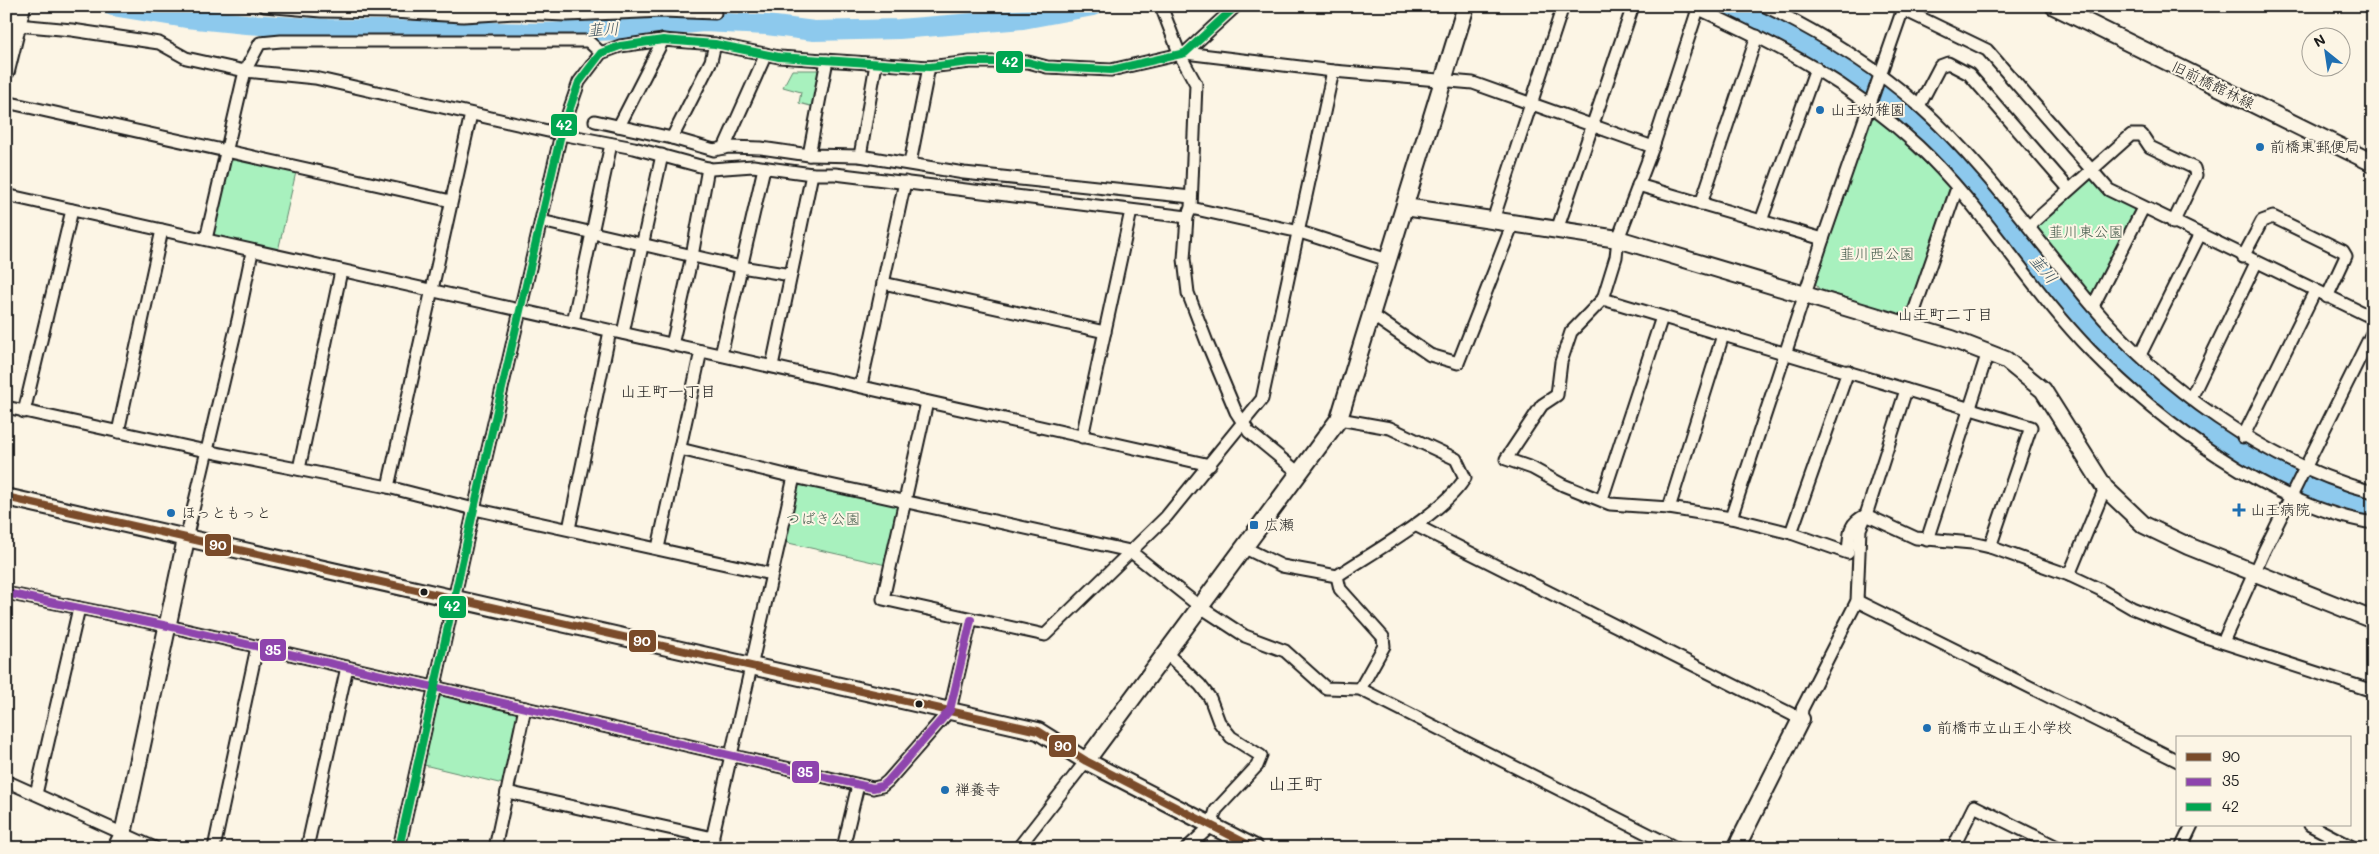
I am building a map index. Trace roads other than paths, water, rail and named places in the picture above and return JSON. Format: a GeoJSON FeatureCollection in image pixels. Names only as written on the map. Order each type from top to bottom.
{"type":"FeatureCollection","features":[{"type":"Feature","properties":{"kind":"street"},"geometry":{"type":"LineString","coordinates":[[264,6],[319,9],[390,9],[463,16],[531,10],[715,13]]}},
{"type":"Feature","properties":{"kind":"street"},"geometry":{"type":"LineString","coordinates":[[456,6],[463,16]]}},
{"type":"Feature","properties":{"kind":"street"},"geometry":{"type":"LineString","coordinates":[[1161,6],[1196,84],[1190,207],[1184,259],[1188,293],[1236,412],[1249,432],[1299,473]]}},
{"type":"Feature","properties":{"kind":"street"},"geometry":{"type":"LineString","coordinates":[[1183,54],[1236,6]]}},
{"type":"Feature","properties":{"kind":"street"},"geometry":{"type":"LineString","coordinates":[[1018,848],[1086,761],[1199,606],[1339,420],[1466,6]]}},
{"type":"Feature","properties":{"kind":"street"},"geometry":{"type":"LineString","coordinates":[[1493,220],[1563,6]]}},
{"type":"Feature","properties":{"kind":"street"},"geometry":{"type":"LineString","coordinates":[[1557,230],[1632,6]]}},
{"type":"Feature","properties":{"kind":"street"},"geometry":{"type":"LineString","coordinates":[[1765,6],[1800,24],[1919,106],[1962,149],[2029,226],[2093,306],[2140,355],[2191,398],[2243,437],[2305,469],[2330,480],[2372,491]]}},
{"type":"Feature","properties":{"kind":"street","name":"旧前橋館林線"},"geometry":{"type":"LineString","coordinates":[[2054,6],[2373,163]]}},
{"type":"Feature","properties":{"kind":"street"},"geometry":{"type":"LineString","coordinates":[[2373,523],[2348,519],[2241,471],[2187,436],[2089,349],[1957,188],[1871,100],[1757,36],[1695,7],[1653,147],[1618,239],[1616,257],[1603,299],[1571,332],[1561,362],[1557,395],[1542,405],[1506,459],[1532,468],[1563,485],[1602,499],[1610,504],[1669,508],[1731,518],[1791,533],[1848,553],[1851,526],[1855,520],[1866,516],[1916,538],[1972,543],[1990,547],[2069,576],[2099,589],[2132,608],[2222,642],[2373,690]]}},
{"type":"Feature","properties":{"kind":"street"},"geometry":{"type":"LineString","coordinates":[[1731,518],[1784,354],[1901,8],[1987,50],[2109,190],[2243,257],[2373,318]]}},
{"type":"Feature","properties":{"kind":"street"},"geometry":{"type":"LineString","coordinates":[[6,71],[16,17],[72,30],[159,43],[186,58],[245,71],[315,78],[611,144],[708,168],[753,166],[812,174],[835,174],[1131,211],[1190,207]]}},
{"type":"Feature","properties":{"kind":"street"},"geometry":{"type":"LineString","coordinates":[[1702,204],[1757,36]]}},
{"type":"Feature","properties":{"kind":"street"},"geometry":{"type":"LineString","coordinates":[[399,848],[474,509],[561,134],[578,82],[602,52],[620,46],[663,40],[715,44],[766,54],[876,64],[930,67],[970,62],[1019,62],[1047,67],[1111,70],[1183,54],[1473,84],[1653,147]]}},
{"type":"Feature","properties":{"kind":"street"},"geometry":{"type":"LineString","coordinates":[[619,126],[663,40]]}},
{"type":"Feature","properties":{"kind":"street"},"geometry":{"type":"LineString","coordinates":[[206,239],[245,71],[260,44],[280,41],[588,41],[602,52]]}},
{"type":"Feature","properties":{"kind":"street"},"geometry":{"type":"LineString","coordinates":[[672,138],[711,60],[715,44]]}},
{"type":"Feature","properties":{"kind":"street"},"geometry":{"type":"LineString","coordinates":[[724,148],[766,54]]}},
{"type":"Feature","properties":{"kind":"street"},"geometry":{"type":"LineString","coordinates":[[810,154],[826,60]]}},
{"type":"Feature","properties":{"kind":"street"},"geometry":{"type":"LineString","coordinates":[[1919,106],[1940,66],[1948,63],[1969,74],[2069,189]]}},
{"type":"Feature","properties":{"kind":"street"},"geometry":{"type":"LineString","coordinates":[[860,156],[876,64]]}},
{"type":"Feature","properties":{"kind":"street"},"geometry":{"type":"LineString","coordinates":[[910,163],[930,67]]}},
{"type":"Feature","properties":{"kind":"street"},"geometry":{"type":"LineString","coordinates":[[1761,221],[1816,68]]}},
{"type":"Feature","properties":{"kind":"street"},"geometry":{"type":"LineString","coordinates":[[927,402],[883,600],[1045,635],[1166,518],[1262,399],[1300,232],[1333,71]]}},
{"type":"Feature","properties":{"kind":"street"},"geometry":{"type":"LineString","coordinates":[[6,102],[451,201]]}},
{"type":"Feature","properties":{"kind":"street"},"geometry":{"type":"LineString","coordinates":[[388,487],[430,290],[471,114]]}},
{"type":"Feature","properties":{"kind":"street"},"geometry":{"type":"LineString","coordinates":[[595,121],[672,138],[714,150],[724,148],[761,148],[810,154],[860,156],[1190,207],[1300,232],[1388,260]]}},
{"type":"Feature","properties":{"kind":"street"},"geometry":{"type":"LineString","coordinates":[[2029,226],[2131,135],[2142,135],[2150,147],[2194,168],[2196,175],[2173,223]]}},
{"type":"Feature","properties":{"kind":"street"},"geometry":{"type":"LineString","coordinates":[[573,322],[611,144]]}},
{"type":"Feature","properties":{"kind":"street"},"geometry":{"type":"LineString","coordinates":[[623,334],[641,244],[662,156]]}},
{"type":"Feature","properties":{"kind":"street"},"geometry":{"type":"LineString","coordinates":[[672,345],[692,256],[708,168]]}},
{"type":"Feature","properties":{"kind":"street"},"geometry":{"type":"LineString","coordinates":[[721,355],[764,168]]}},
{"type":"Feature","properties":{"kind":"street"},"geometry":{"type":"LineString","coordinates":[[772,366],[812,174]]}},
{"type":"Feature","properties":{"kind":"street"},"geometry":{"type":"LineString","coordinates":[[861,385],[905,182]]}},
{"type":"Feature","properties":{"kind":"street"},"geometry":{"type":"LineString","coordinates":[[1638,185],[1823,239]]}},
{"type":"Feature","properties":{"kind":"street"},"geometry":{"type":"LineString","coordinates":[[1909,326],[1957,188]]}},
{"type":"Feature","properties":{"kind":"street"},"geometry":{"type":"LineString","coordinates":[[6,195],[206,239],[252,252],[861,385],[927,402],[1210,464]]}},
{"type":"Feature","properties":{"kind":"street"},"geometry":{"type":"LineString","coordinates":[[1405,207],[1618,239],[1909,326],[1988,352],[2017,367],[2044,390],[2105,488],[2144,525],[2255,574],[2373,620]]}},
{"type":"Feature","properties":{"kind":"street"},"geometry":{"type":"LineString","coordinates":[[2093,306],[2143,208]]}},
{"type":"Feature","properties":{"kind":"street"},"geometry":{"type":"LineString","coordinates":[[24,412],[72,210]]}},
{"type":"Feature","properties":{"kind":"street"},"geometry":{"type":"LineString","coordinates":[[1082,436],[1131,211]]}},
{"type":"Feature","properties":{"kind":"street"},"geometry":{"type":"LineString","coordinates":[[2243,257],[2262,221],[2274,217],[2343,251],[2346,256],[2327,296]]}},
{"type":"Feature","properties":{"kind":"street"},"geometry":{"type":"LineString","coordinates":[[541,220],[741,267],[791,275]]}},
{"type":"Feature","properties":{"kind":"street"},"geometry":{"type":"LineString","coordinates":[[1372,315],[1430,354],[1458,363],[1513,223]]}},
{"type":"Feature","properties":{"kind":"street"},"geometry":{"type":"LineString","coordinates":[[118,432],[162,230]]}},
{"type":"Feature","properties":{"kind":"street"},"geometry":{"type":"LineString","coordinates":[[2140,355],[2200,236]]}},
{"type":"Feature","properties":{"kind":"street"},"geometry":{"type":"LineString","coordinates":[[119,841],[252,252]]}},
{"type":"Feature","properties":{"kind":"street"},"geometry":{"type":"LineString","coordinates":[[2191,398],[2256,263]]}},
{"type":"Feature","properties":{"kind":"street"},"geometry":{"type":"LineString","coordinates":[[299,469],[341,271]]}},
{"type":"Feature","properties":{"kind":"street"},"geometry":{"type":"LineString","coordinates":[[883,283],[1105,332]]}},
{"type":"Feature","properties":{"kind":"street"},"geometry":{"type":"LineString","coordinates":[[2243,437],[2315,291]]}},
{"type":"Feature","properties":{"kind":"street"},"geometry":{"type":"LineString","coordinates":[[1603,299],[2031,427],[1990,547]]}},
{"type":"Feature","properties":{"kind":"street"},"geometry":{"type":"LineString","coordinates":[[1602,499],[1662,317]]}},
{"type":"Feature","properties":{"kind":"street"},"geometry":{"type":"LineString","coordinates":[[569,529],[610,330]]}},
{"type":"Feature","properties":{"kind":"street"},"geometry":{"type":"LineString","coordinates":[[2222,642],[2292,493],[2373,331]]}},
{"type":"Feature","properties":{"kind":"street"},"geometry":{"type":"LineString","coordinates":[[1669,508],[1722,335]]}},
{"type":"Feature","properties":{"kind":"street"},"geometry":{"type":"LineString","coordinates":[[658,548],[701,351]]}},
{"type":"Feature","properties":{"kind":"street"},"geometry":{"type":"LineString","coordinates":[[1927,540],[1988,352]]}},
{"type":"Feature","properties":{"kind":"street"},"geometry":{"type":"LineString","coordinates":[[1791,533],[1848,371]]}},
{"type":"Feature","properties":{"kind":"street"},"geometry":{"type":"LineString","coordinates":[[1736,848],[1801,719],[1802,709],[1857,601],[1860,529],[1866,516],[1906,390]]}},
{"type":"Feature","properties":{"kind":"street"},"geometry":{"type":"LineString","coordinates":[[6,407],[206,451],[388,487],[474,509],[771,574]]}},
{"type":"Feature","properties":{"kind":"street"},"geometry":{"type":"LineString","coordinates":[[1243,548],[1282,566],[1338,576],[1415,525],[1458,490],[1465,478],[1456,459],[1390,428],[1339,420]]}},
{"type":"Feature","properties":{"kind":"street"},"geometry":{"type":"LineString","coordinates":[[680,449],[794,477],[1130,551],[1199,606],[1245,636],[1285,651],[1326,688],[1360,689],[1676,848]]}},
{"type":"Feature","properties":{"kind":"street"},"geometry":{"type":"LineString","coordinates":[[507,792],[712,843],[794,477]]}},
{"type":"Feature","properties":{"kind":"street"},"geometry":{"type":"LineString","coordinates":[[2069,576],[2105,488]]}},
{"type":"Feature","properties":{"kind":"street"},"geometry":{"type":"LineString","coordinates":[[6,497],[1038,731],[1086,761],[1255,848]]}},
{"type":"Feature","properties":{"kind":"street"},"geometry":{"type":"LineString","coordinates":[[1415,525],[1801,719]]}},
{"type":"Feature","properties":{"kind":"street"},"geometry":{"type":"LineString","coordinates":[[1338,576],[1340,589],[1382,637],[1384,646],[1360,689]]}},
{"type":"Feature","properties":{"kind":"street"},"geometry":{"type":"LineString","coordinates":[[6,593],[168,626],[873,788],[882,786],[950,710],[971,620]]}},
{"type":"Feature","properties":{"kind":"street"},"geometry":{"type":"LineString","coordinates":[[1857,601],[2176,760]]}},
{"type":"Feature","properties":{"kind":"street"},"geometry":{"type":"LineString","coordinates":[[36,794],[79,608]]}},
{"type":"Feature","properties":{"kind":"street"},"geometry":{"type":"LineString","coordinates":[[214,848],[257,647]]}},
{"type":"Feature","properties":{"kind":"street"},"geometry":{"type":"LineString","coordinates":[[1165,652],[1200,685],[1210,698],[1219,722],[1231,737],[1261,756],[1257,766],[1216,810],[1211,826],[1188,848]]}},
{"type":"Feature","properties":{"kind":"street"},"geometry":{"type":"LineString","coordinates":[[307,848],[347,668]]}},
{"type":"Feature","properties":{"kind":"street"},"geometry":{"type":"LineString","coordinates":[[495,848],[525,708]]}},
{"type":"Feature","properties":{"kind":"street"},"geometry":{"type":"LineString","coordinates":[[6,780],[36,794],[119,841],[156,848]]}},
{"type":"Feature","properties":{"kind":"street"},"geometry":{"type":"LineString","coordinates":[[843,848],[858,785]]}},
{"type":"Feature","properties":{"kind":"street"},"geometry":{"type":"LineString","coordinates":[[1953,848],[1974,806],[2059,848]]}},
{"type":"Feature","properties":{"kind":"street"},"geometry":{"type":"LineString","coordinates":[[2181,848],[2192,826]]}},
{"type":"Feature","properties":{"kind":"street"},"geometry":{"type":"LineString","coordinates":[[2312,826],[2354,848]]}},
{"type":"Feature","properties":{"kind":"waterway","name":"韮川"},"geometry":{"type":"LineString","coordinates":[[112,6],[186,18],[246,24],[327,29],[541,33],[620,30],[703,22],[767,25],[814,31],[899,29],[1023,19],[1093,6]]}},
{"type":"Feature","properties":{"kind":"waterway","name":"韮川"},"geometry":{"type":"LineString","coordinates":[[1732,6],[1779,28],[1813,47],[1904,113],[1930,138],[1978,191],[2093,328],[2152,388],[2185,415],[2219,440],[2293,480],[2332,495],[2373,506]]}},
{"type":"Feature","properties":{"kind":"place","name":"山王幼稚園"},"geometry":{"type":"Point","coordinates":[1820,110]}},
{"type":"Feature","properties":{"kind":"place","name":"前橋東郵便局"},"geometry":{"type":"Point","coordinates":[2260,147]}},
{"type":"Feature","properties":{"kind":"place","name":"山王病院"},"geometry":{"type":"Point","coordinates":[2239,510]}},
{"type":"Feature","properties":{"kind":"place","name":"ほっともっと"},"geometry":{"type":"Point","coordinates":[171,513]}},
{"type":"Feature","properties":{"kind":"place","name":"広瀬"},"geometry":{"type":"Point","coordinates":[1254,525]}},
{"type":"Feature","properties":{"kind":"place","name":"前橋市立山王小学校"},"geometry":{"type":"Point","coordinates":[1927,728]}},
{"type":"Feature","properties":{"kind":"place","name":"禅養寺"},"geometry":{"type":"Point","coordinates":[945,790]}},
{"type":"Feature","properties":{"kind":"district","name":"山王町二丁目"},"geometry":{"type":"Point","coordinates":[1945,314]}},
{"type":"Feature","properties":{"kind":"district","name":"山王町一丁目"},"geometry":{"type":"Point","coordinates":[668,391]}},
{"type":"Feature","properties":{"kind":"district","name":"山王町"},"geometry":{"type":"Point","coordinates":[1295,784]}},
{"type":"Feature","properties":{"kind":"park label","name":"韮川東公園"},"geometry":{"type":"Point","coordinates":[2086,232]}},
{"type":"Feature","properties":{"kind":"park label","name":"韮川西公園"},"geometry":{"type":"Point","coordinates":[1877,254]}},
{"type":"Feature","properties":{"kind":"park label","name":"つばき公園"},"geometry":{"type":"Point","coordinates":[823,519]}}]}
